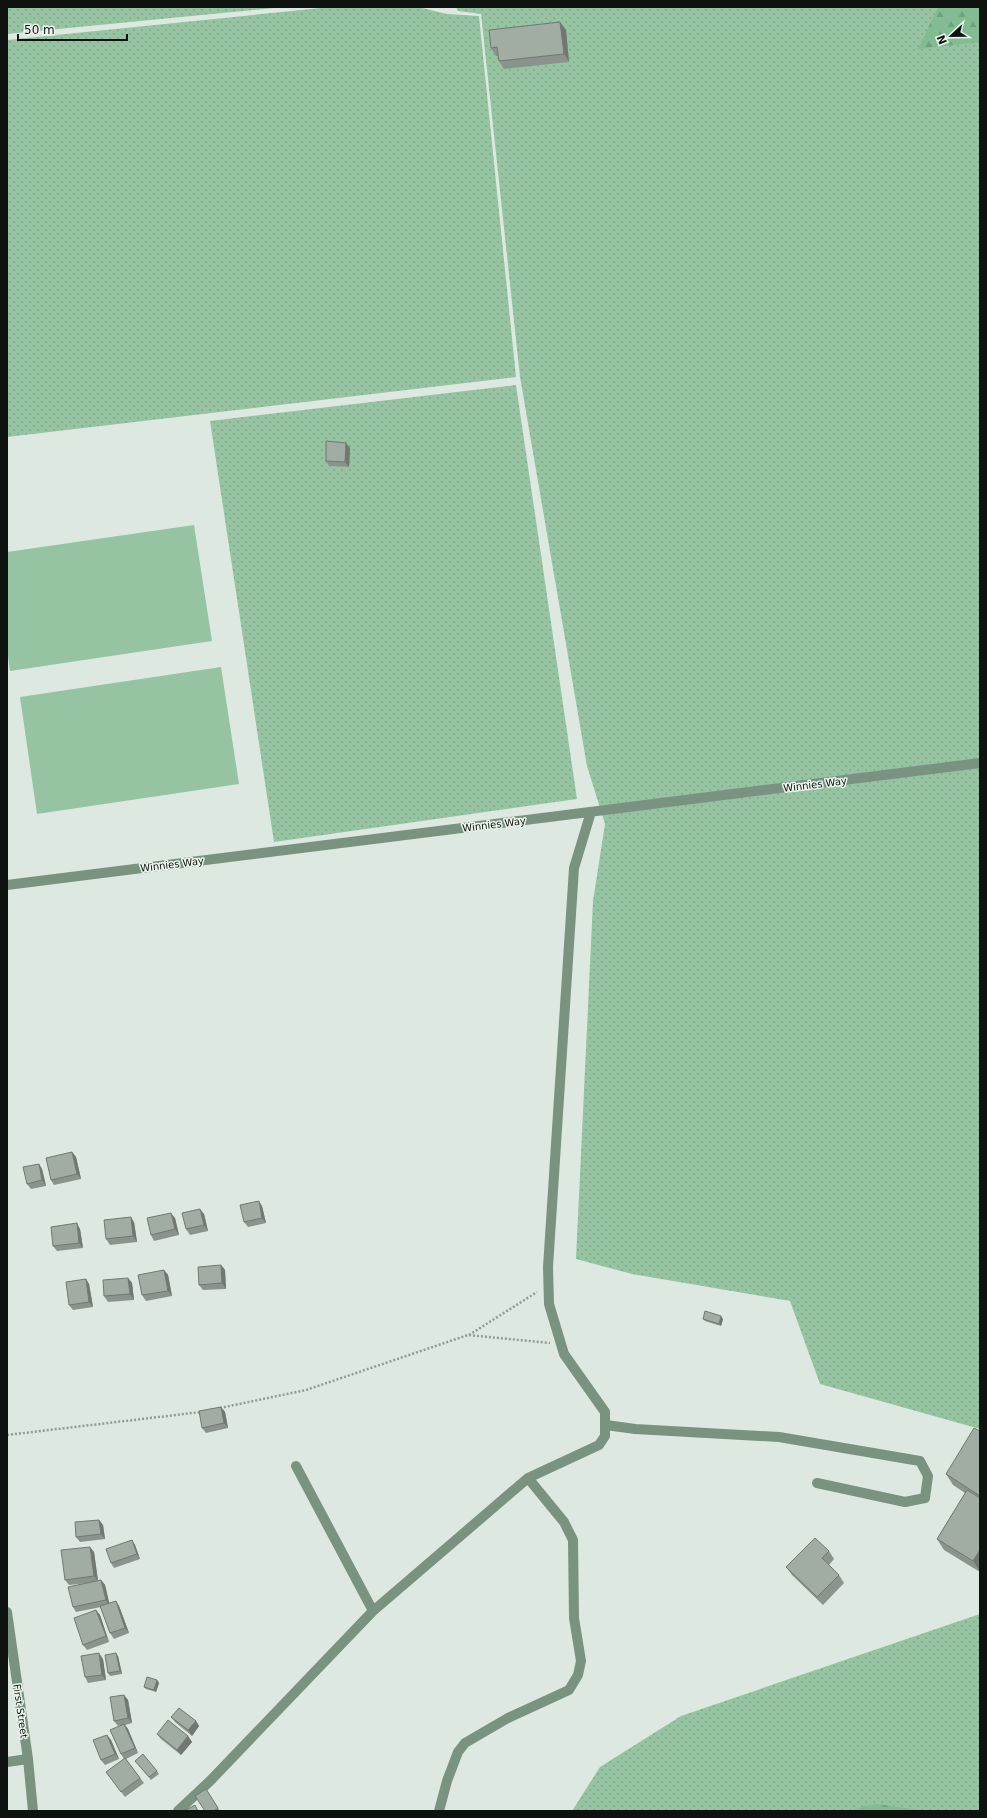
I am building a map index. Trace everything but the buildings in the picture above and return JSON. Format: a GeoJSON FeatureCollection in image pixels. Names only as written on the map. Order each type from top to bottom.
{"type":"FeatureCollection","features":[{"type":"Feature","properties":{"kind":"street","name":"Winnies Way"},"geometry":{"type":"LineString","coordinates":[[7,885],[980,763]]}},
{"type":"Feature","properties":{"kind":"street"},"geometry":{"type":"LineString","coordinates":[[178,1811],[211,1780],[373,1611],[528,1478],[599,1445],[605,1436],[605,1412],[564,1354],[560,1344],[549,1304],[548,1285],[574,868],[591,812]]}},
{"type":"Feature","properties":{"kind":"street"},"geometry":{"type":"LineString","coordinates":[[606,1425],[636,1429],[779,1437],[920,1461],[928,1476],[925,1498],[905,1502],[817,1483]]}},
{"type":"Feature","properties":{"kind":"street"},"geometry":{"type":"LineString","coordinates":[[296,1466],[373,1611]]}},
{"type":"Feature","properties":{"kind":"street"},"geometry":{"type":"LineString","coordinates":[[439,1811],[447,1781],[458,1752],[465,1743],[508,1718],[569,1690],[578,1675],[580,1662],[574,1618],[573,1540],[564,1522],[528,1478]]}},
{"type":"Feature","properties":{"kind":"street","name":"First Street"},"geometry":{"type":"LineString","coordinates":[[7,1612],[28,1759],[33,1811]]}},
{"type":"Feature","properties":{"kind":"street"},"geometry":{"type":"LineString","coordinates":[[7,1762],[28,1759]]}},
{"type":"Feature","properties":{"kind":"path"},"geometry":{"type":"LineString","coordinates":[[217,1408],[306,1390],[468,1335],[548,1285]]}},
{"type":"Feature","properties":{"kind":"path"},"geometry":{"type":"LineString","coordinates":[[468,1335],[560,1344]]}},
{"type":"Feature","properties":{"kind":"path"},"geometry":{"type":"LineString","coordinates":[[7,1435],[202,1412]]}},
{"type":"Feature","properties":{"kind":"green space"},"geometry":{"type":"Polygon","coordinates":[[[7,7],[284,7],[7,34],[7,7]]]}},
{"type":"Feature","properties":{"kind":"green space"},"geometry":{"type":"Polygon","coordinates":[[[331,7],[418,7],[447,14],[479,16],[516,377],[7,437],[7,40],[331,7]]]}},
{"type":"Feature","properties":{"kind":"green space"},"geometry":{"type":"Polygon","coordinates":[[[456,7],[980,7],[980,1429],[820,1384],[790,1301],[632,1274],[576,1259],[593,901],[605,824],[587,766],[520,377],[481,14],[458,11],[456,7]]]}},
{"type":"Feature","properties":{"kind":"green space"},"geometry":{"type":"Polygon","coordinates":[[[938,7],[980,7],[980,42],[918,49],[938,7]]]}},
{"type":"Feature","properties":{"kind":"green space"},"geometry":{"type":"Polygon","coordinates":[[[516,385],[577,799],[274,842],[210,421],[516,385]]]}},
{"type":"Feature","properties":{"kind":"green space"},"geometry":{"type":"Polygon","coordinates":[[[194,525],[212,641],[10,671],[7,649],[7,552],[194,525]]]}},
{"type":"Feature","properties":{"kind":"green space"},"geometry":{"type":"Polygon","coordinates":[[[221,667],[239,784],[37,814],[20,697],[221,667]]]}},
{"type":"Feature","properties":{"kind":"green space"},"geometry":{"type":"Polygon","coordinates":[[[980,1614],[980,1811],[572,1811],[600,1767],[681,1716],[980,1614]]]}},
{"type":"Feature","properties":{"kind":"green space"},"geometry":{"type":"Polygon","coordinates":[[[875,1804],[928,1811],[848,1811],[875,1804]]]}}]}
